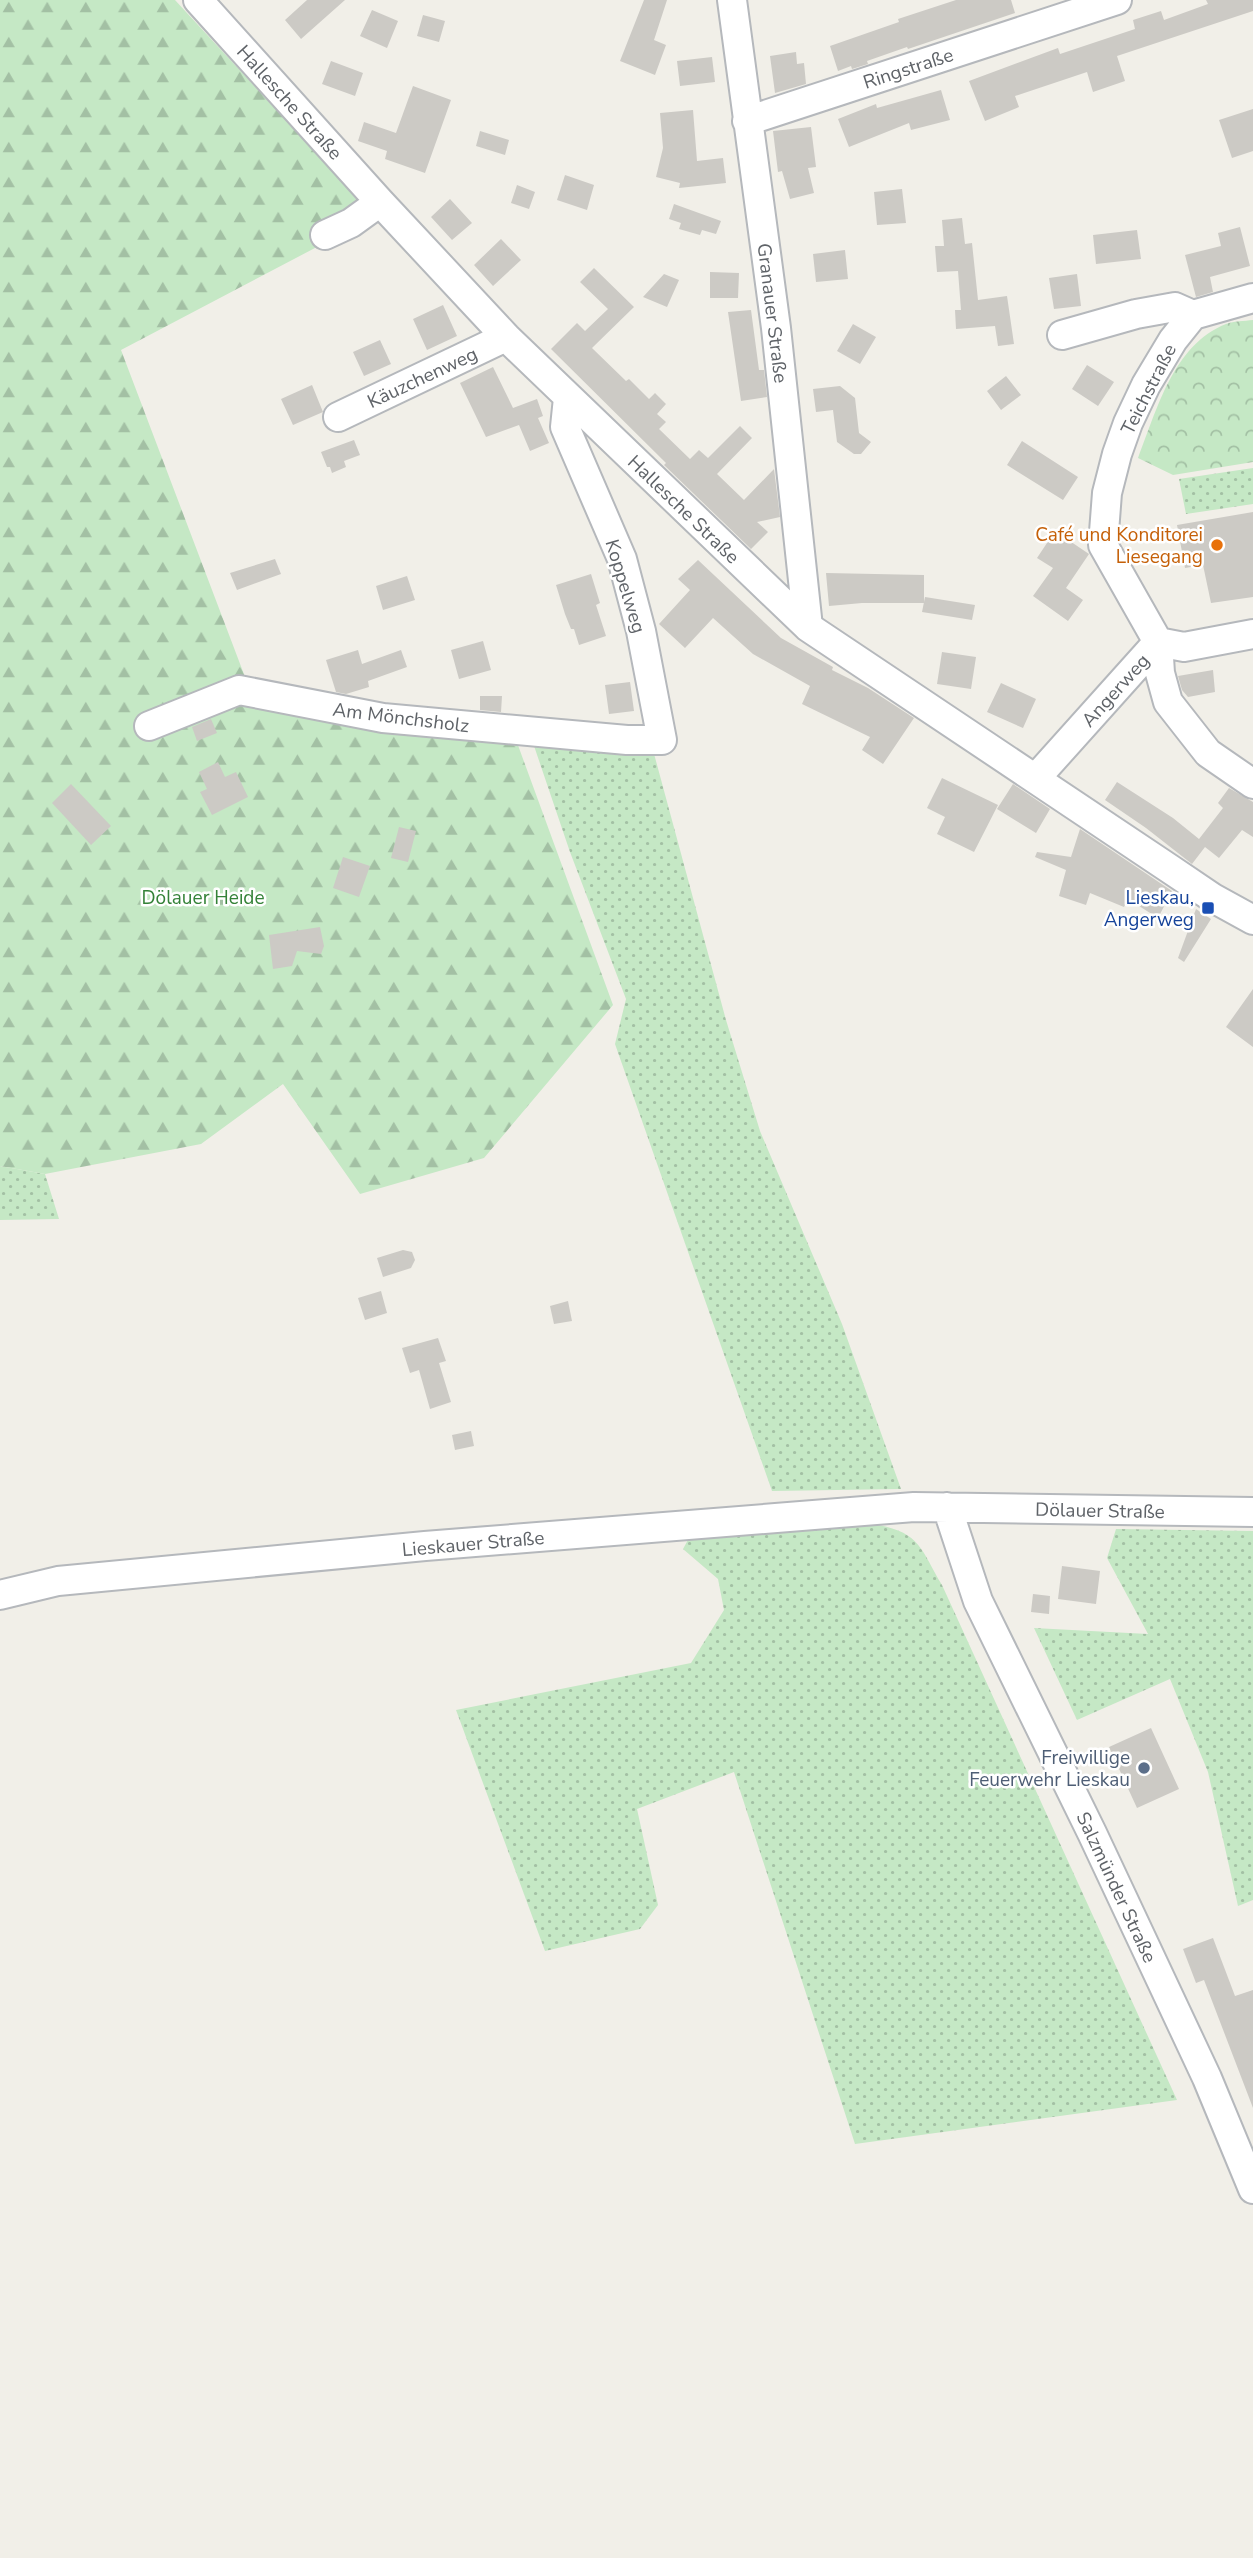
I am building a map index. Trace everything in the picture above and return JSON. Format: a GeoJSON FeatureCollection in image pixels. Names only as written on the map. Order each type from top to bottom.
{"type":"FeatureCollection","features":[{"type":"Feature","properties":{"kind":"street","name":"Hallesche Straße"},"geometry":{"type":"LineString","coordinates":[[198,0],[506,337],[808,627],[1213,898],[1253,920]]}},
{"type":"Feature","properties":{"kind":"street","name":"Granauer Straße"},"geometry":{"type":"LineString","coordinates":[[732,0],[776,328],[808,627]]}},
{"type":"Feature","properties":{"kind":"street","name":"Ringstraße"},"geometry":{"type":"LineString","coordinates":[[747,121],[1068,7],[1117,0]]}},
{"type":"Feature","properties":{"kind":"street"},"geometry":{"type":"LineString","coordinates":[[325,235],[351,223],[380,202]]}},
{"type":"Feature","properties":{"kind":"street"},"geometry":{"type":"LineString","coordinates":[[1062,335],[1136,314],[1175,307],[1193,315],[1253,298]]}},
{"type":"Feature","properties":{"kind":"street","name":"Teichstraße"},"geometry":{"type":"LineString","coordinates":[[1158,642],[1104,545],[1107,492],[1128,423],[1146,385],[1173,340],[1193,315]]}},
{"type":"Feature","properties":{"kind":"street","name":"Käuzchenweg"},"geometry":{"type":"LineString","coordinates":[[338,417],[506,337]]}},
{"type":"Feature","properties":{"kind":"street","name":"Koppelweg"},"geometry":{"type":"LineString","coordinates":[[568,398],[565,427],[622,559],[662,740]]}},
{"type":"Feature","properties":{"kind":"street","name":"Angerweg"},"geometry":{"type":"LineString","coordinates":[[1035,778],[1158,642],[1184,647],[1253,634]]}},
{"type":"Feature","properties":{"kind":"street"},"geometry":{"type":"LineString","coordinates":[[1158,642],[1160,673],[1168,702],[1208,753],[1253,784]]}},
{"type":"Feature","properties":{"kind":"street","name":"Am Mönchsholz"},"geometry":{"type":"LineString","coordinates":[[149,726],[239,690],[383,718],[627,740],[662,740]]}},
{"type":"Feature","properties":{"kind":"street","name":"Lieskauer Straße"},"geometry":{"type":"LineString","coordinates":[[0,1595],[58,1581],[412,1548],[914,1507],[947,1507]]}},
{"type":"Feature","properties":{"kind":"street","name":"Dölauer Straße"},"geometry":{"type":"LineString","coordinates":[[947,1507],[1253,1512]]}},
{"type":"Feature","properties":{"kind":"street","name":"Salzmünder Straße"},"geometry":{"type":"LineString","coordinates":[[947,1507],[978,1601],[1092,1833],[1207,2078],[1253,2189]]}},
{"type":"Feature","properties":{"kind":"green space","name":"Dölauer Heide"},"geometry":{"type":"Polygon","coordinates":[[[0,0],[175,0],[332,170],[372,218],[121,350],[253,698],[515,737],[613,1005],[484,1158],[360,1194],[283,1084],[201,1144],[45,1174],[0,1166],[0,0]]]}},
{"type":"Feature","properties":{"kind":"green space"},"geometry":{"type":"Polygon","coordinates":[[[1253,320],[1253,462],[1173,475],[1138,458],[1169,381],[1193,347],[1226,324],[1253,320]]]}},
{"type":"Feature","properties":{"kind":"green space"},"geometry":{"type":"Polygon","coordinates":[[[1253,468],[1253,504],[1186,514],[1179,479],[1253,468]]]}},
{"type":"Feature","properties":{"kind":"green space"},"geometry":{"type":"Polygon","coordinates":[[[532,740],[653,750],[726,1020],[760,1131],[842,1324],[901,1489],[772,1491],[615,1044],[626,999],[570,852],[532,740]]]}},
{"type":"Feature","properties":{"kind":"green space"},"geometry":{"type":"Polygon","coordinates":[[[0,1166],[45,1174],[59,1219],[0,1220],[0,1166]]]}},
{"type":"Feature","properties":{"kind":"green space"},"geometry":{"type":"Polygon","coordinates":[[[878,1525],[892,1528],[912,1538],[942,1585],[1177,2100],[855,2144],[734,1772],[637,1809],[658,1905],[640,1929],[545,1951],[456,1710],[691,1663],[724,1610],[718,1579],[683,1549],[689,1538],[878,1525]]]}},
{"type":"Feature","properties":{"kind":"green space"},"geometry":{"type":"Polygon","coordinates":[[[1116,1529],[1253,1531],[1253,1900],[1238,1906],[1208,1772],[1170,1679],[1077,1720],[1034,1628],[1148,1634],[1107,1558],[1116,1529]]]}},
{"type":"Feature","properties":{"kind":"building"},"geometry":{"type":"Polygon","coordinates":[[[307,0],[345,0],[301,39],[285,20],[307,0]]]}},
{"type":"Feature","properties":{"kind":"building"},"geometry":{"type":"Polygon","coordinates":[[[644,0],[667,0],[654,40],[666,45],[655,75],[620,61],[644,0]]]}},
{"type":"Feature","properties":{"kind":"building"},"geometry":{"type":"Polygon","coordinates":[[[956,0],[1011,0],[1015,13],[908,49],[907,47],[867,61],[868,64],[838,71],[830,46],[956,0]]]}},
{"type":"Feature","properties":{"kind":"building"},"geometry":{"type":"Polygon","coordinates":[[[1206,0],[1253,0],[1253,11],[1117,56],[1125,81],[1093,92],[1087,72],[1015,96],[1019,107],[985,121],[969,81],[1058,48],[1060,54],[1135,29],[1133,20],[1161,11],[1164,20],[1208,4],[1206,0]]]}},
{"type":"Feature","properties":{"kind":"building"},"geometry":{"type":"Polygon","coordinates":[[[372,10],[398,21],[387,48],[360,36],[372,10]]]}},
{"type":"Feature","properties":{"kind":"building"},"geometry":{"type":"Polygon","coordinates":[[[423,15],[445,21],[439,42],[417,36],[423,15]]]}},
{"type":"Feature","properties":{"kind":"building"},"geometry":{"type":"Polygon","coordinates":[[[796,52],[797,64],[804,63],[806,84],[775,93],[770,56],[796,52]]]}},
{"type":"Feature","properties":{"kind":"building"},"geometry":{"type":"Polygon","coordinates":[[[712,57],[715,82],[680,86],[677,61],[712,57]]]}},
{"type":"Feature","properties":{"kind":"building"},"geometry":{"type":"Polygon","coordinates":[[[331,61],[363,73],[355,96],[322,84],[331,61]]]}},
{"type":"Feature","properties":{"kind":"building"},"geometry":{"type":"Polygon","coordinates":[[[413,86],[451,100],[425,173],[385,159],[387,151],[358,141],[364,122],[396,133],[413,86]]]}},
{"type":"Feature","properties":{"kind":"building"},"geometry":{"type":"Polygon","coordinates":[[[941,90],[950,120],[911,130],[909,123],[849,147],[838,119],[876,104],[877,108],[941,90]]]}},
{"type":"Feature","properties":{"kind":"building"},"geometry":{"type":"Polygon","coordinates":[[[1253,109],[1253,151],[1232,158],[1219,120],[1253,109]]]}},
{"type":"Feature","properties":{"kind":"building"},"geometry":{"type":"Polygon","coordinates":[[[693,110],[697,161],[723,158],[726,183],[679,188],[680,183],[656,177],[663,148],[660,113],[693,110]]]}},
{"type":"Feature","properties":{"kind":"building"},"geometry":{"type":"Polygon","coordinates":[[[811,127],[816,167],[808,168],[814,193],[790,199],[782,171],[778,172],[773,131],[811,127]]]}},
{"type":"Feature","properties":{"kind":"building"},"geometry":{"type":"Polygon","coordinates":[[[480,131],[509,140],[505,155],[476,146],[480,131]]]}},
{"type":"Feature","properties":{"kind":"building"},"geometry":{"type":"Polygon","coordinates":[[[565,175],[594,185],[587,210],[557,200],[565,175]]]}},
{"type":"Feature","properties":{"kind":"building"},"geometry":{"type":"Polygon","coordinates":[[[517,185],[535,192],[529,209],[511,203],[517,185]]]}},
{"type":"Feature","properties":{"kind":"building"},"geometry":{"type":"Polygon","coordinates":[[[902,189],[906,223],[877,225],[874,192],[902,189]]]}},
{"type":"Feature","properties":{"kind":"building"},"geometry":{"type":"Polygon","coordinates":[[[450,199],[472,223],[452,240],[431,217],[450,199]]]}},
{"type":"Feature","properties":{"kind":"building"},"geometry":{"type":"Polygon","coordinates":[[[674,204],[721,221],[716,234],[702,230],[700,235],[679,229],[681,223],[669,219],[674,204]]]}},
{"type":"Feature","properties":{"kind":"building"},"geometry":{"type":"Polygon","coordinates":[[[962,218],[965,244],[972,243],[978,300],[1007,296],[1014,344],[998,346],[995,326],[956,329],[955,310],[961,310],[958,271],[937,272],[935,246],[944,246],[942,220],[962,218]]]}},
{"type":"Feature","properties":{"kind":"building"},"geometry":{"type":"Polygon","coordinates":[[[1240,227],[1250,266],[1210,277],[1213,292],[1196,297],[1185,255],[1221,246],[1218,233],[1240,227]]]}},
{"type":"Feature","properties":{"kind":"building"},"geometry":{"type":"Polygon","coordinates":[[[1137,230],[1141,259],[1096,264],[1093,235],[1137,230]]]}},
{"type":"Feature","properties":{"kind":"building"},"geometry":{"type":"Polygon","coordinates":[[[501,239],[521,260],[493,286],[474,265],[501,239]]]}},
{"type":"Feature","properties":{"kind":"building"},"geometry":{"type":"Polygon","coordinates":[[[845,250],[848,279],[816,282],[813,254],[845,250]]]}},
{"type":"Feature","properties":{"kind":"building"},"geometry":{"type":"Polygon","coordinates":[[[594,268],[634,307],[592,348],[649,399],[655,393],[666,404],[657,414],[666,422],[659,429],[690,459],[699,450],[708,458],[740,426],[752,438],[717,474],[744,500],[774,469],[780,517],[757,522],[768,532],[751,549],[664,465],[666,463],[551,349],[577,323],[585,331],[608,309],[580,282],[594,268]]]}},
{"type":"Feature","properties":{"kind":"building"},"geometry":{"type":"Polygon","coordinates":[[[710,272],[739,273],[738,298],[710,298],[710,272]]]}},
{"type":"Feature","properties":{"kind":"building"},"geometry":{"type":"Polygon","coordinates":[[[664,274],[679,280],[667,307],[643,297],[664,274]]]}},
{"type":"Feature","properties":{"kind":"building"},"geometry":{"type":"Polygon","coordinates":[[[1077,274],[1081,306],[1054,309],[1049,278],[1077,274]]]}},
{"type":"Feature","properties":{"kind":"building"},"geometry":{"type":"Polygon","coordinates":[[[443,305],[457,336],[427,350],[413,319],[443,305]]]}},
{"type":"Feature","properties":{"kind":"building"},"geometry":{"type":"Polygon","coordinates":[[[751,310],[759,370],[764,370],[767,397],[741,401],[728,312],[751,310]]]}},
{"type":"Feature","properties":{"kind":"building"},"geometry":{"type":"Polygon","coordinates":[[[853,324],[876,337],[860,364],[837,351],[853,324]]]}},
{"type":"Feature","properties":{"kind":"building"},"geometry":{"type":"Polygon","coordinates":[[[380,340],[391,364],[364,376],[353,352],[380,340]]]}},
{"type":"Feature","properties":{"kind":"building"},"geometry":{"type":"Polygon","coordinates":[[[1087,365],[1114,382],[1098,406],[1072,389],[1087,365]]]}},
{"type":"Feature","properties":{"kind":"building"},"geometry":{"type":"Polygon","coordinates":[[[493,367],[513,408],[537,399],[543,416],[538,418],[549,443],[530,451],[519,425],[486,437],[460,383],[493,367]]]}},
{"type":"Feature","properties":{"kind":"building"},"geometry":{"type":"Polygon","coordinates":[[[1006,376],[1021,395],[1001,410],[987,391],[1006,376]]]}},
{"type":"Feature","properties":{"kind":"building"},"geometry":{"type":"Polygon","coordinates":[[[312,385],[323,412],[293,425],[281,399],[312,385]]]}},
{"type":"Feature","properties":{"kind":"building"},"geometry":{"type":"Polygon","coordinates":[[[840,386],[855,398],[859,433],[871,442],[861,454],[854,454],[837,442],[833,410],[816,412],[813,389],[840,386]]]}},
{"type":"Feature","properties":{"kind":"building"},"geometry":{"type":"Polygon","coordinates":[[[354,440],[360,455],[344,461],[346,467],[332,473],[321,452],[354,440]]]}},
{"type":"Feature","properties":{"kind":"building"},"geometry":{"type":"Polygon","coordinates":[[[1022,441],[1078,477],[1063,500],[1007,465],[1022,441]]]}},
{"type":"Feature","properties":{"kind":"building","name":"Café und Konditorei Liesegang"},"geometry":{"type":"Polygon","coordinates":[[[1253,512],[1253,597],[1211,603],[1203,565],[1185,568],[1177,525],[1253,512]]]}},
{"type":"Feature","properties":{"kind":"building"},"geometry":{"type":"Polygon","coordinates":[[[1055,531],[1089,554],[1066,588],[1083,600],[1068,621],[1033,596],[1053,568],[1037,558],[1055,531]]]}},
{"type":"Feature","properties":{"kind":"building"},"geometry":{"type":"Polygon","coordinates":[[[275,559],[281,574],[237,590],[230,573],[275,559]]]}},
{"type":"Feature","properties":{"kind":"building"},"geometry":{"type":"Polygon","coordinates":[[[698,560],[781,638],[914,718],[883,764],[862,750],[870,737],[802,704],[810,686],[753,654],[713,618],[685,648],[659,624],[690,590],[678,579],[698,560]]]}},
{"type":"Feature","properties":{"kind":"building"},"geometry":{"type":"Polygon","coordinates":[[[826,573],[924,575],[924,603],[829,606],[826,573]]]}},
{"type":"Feature","properties":{"kind":"building"},"geometry":{"type":"Polygon","coordinates":[[[591,574],[600,603],[596,605],[606,636],[579,645],[556,585],[591,574]]]}},
{"type":"Feature","properties":{"kind":"building"},"geometry":{"type":"Polygon","coordinates":[[[407,576],[415,600],[383,610],[376,586],[407,576]]]}},
{"type":"Feature","properties":{"kind":"building"},"geometry":{"type":"Polygon","coordinates":[[[925,597],[975,605],[972,620],[922,612],[925,597]]]}},
{"type":"Feature","properties":{"kind":"building"},"geometry":{"type":"Polygon","coordinates":[[[483,641],[491,670],[459,679],[451,650],[483,641]]]}},
{"type":"Feature","properties":{"kind":"building"},"geometry":{"type":"Polygon","coordinates":[[[358,650],[362,664],[401,650],[407,667],[368,681],[369,687],[346,694],[336,692],[326,660],[358,650]]]}},
{"type":"Feature","properties":{"kind":"building"},"geometry":{"type":"Polygon","coordinates":[[[942,652],[976,657],[971,689],[937,684],[942,652]]]}},
{"type":"Feature","properties":{"kind":"building"},"geometry":{"type":"Polygon","coordinates":[[[1213,670],[1215,692],[1188,697],[1182,690],[1178,676],[1213,670]]]}},
{"type":"Feature","properties":{"kind":"building"},"geometry":{"type":"Polygon","coordinates":[[[630,682],[634,711],[609,714],[605,685],[630,682]]]}},
{"type":"Feature","properties":{"kind":"building"},"geometry":{"type":"Polygon","coordinates":[[[1001,683],[1036,699],[1023,728],[987,712],[1001,683]]]}},
{"type":"Feature","properties":{"kind":"building"},"geometry":{"type":"Polygon","coordinates":[[[480,696],[502,696],[501,712],[480,710],[480,696]]]}},
{"type":"Feature","properties":{"kind":"building"},"geometry":{"type":"Polygon","coordinates":[[[211,719],[217,733],[197,741],[192,727],[211,719]]]}},
{"type":"Feature","properties":{"kind":"building"},"geometry":{"type":"Polygon","coordinates":[[[218,762],[225,777],[236,772],[248,797],[212,815],[200,792],[207,789],[199,772],[218,762]]]}},
{"type":"Feature","properties":{"kind":"building"},"geometry":{"type":"Polygon","coordinates":[[[942,778],[998,805],[974,852],[937,834],[945,817],[927,808],[942,778]]]}},
{"type":"Feature","properties":{"kind":"building"},"geometry":{"type":"Polygon","coordinates":[[[1117,782],[1173,818],[1199,839],[1223,808],[1218,803],[1229,788],[1253,802],[1253,837],[1242,830],[1219,858],[1205,847],[1192,864],[1105,800],[1117,782]]]}},
{"type":"Feature","properties":{"kind":"building"},"geometry":{"type":"Polygon","coordinates":[[[71,784],[111,826],[91,845],[52,803],[71,784]]]}},
{"type":"Feature","properties":{"kind":"building"},"geometry":{"type":"Polygon","coordinates":[[[1013,784],[1050,809],[1036,833],[997,809],[1013,784]]]}},
{"type":"Feature","properties":{"kind":"building"},"geometry":{"type":"Polygon","coordinates":[[[399,827],[416,831],[408,862],[391,858],[399,827]]]}},
{"type":"Feature","properties":{"kind":"building"},"geometry":{"type":"Polygon","coordinates":[[[1080,829],[1172,891],[1158,918],[1128,899],[1124,907],[1090,893],[1086,905],[1059,896],[1066,870],[1035,857],[1037,852],[1071,857],[1080,829]]]}},
{"type":"Feature","properties":{"kind":"building"},"geometry":{"type":"Polygon","coordinates":[[[343,857],[370,866],[359,897],[333,888],[343,857]]]}},
{"type":"Feature","properties":{"kind":"building"},"geometry":{"type":"Polygon","coordinates":[[[1196,909],[1211,919],[1184,962],[1178,958],[1196,909]]]}},
{"type":"Feature","properties":{"kind":"building"},"geometry":{"type":"Polygon","coordinates":[[[320,927],[324,946],[321,954],[297,951],[292,966],[273,969],[269,935],[320,927]]]}},
{"type":"Feature","properties":{"kind":"building"},"geometry":{"type":"Polygon","coordinates":[[[1253,989],[1253,1047],[1226,1027],[1253,989]]]}},
{"type":"Feature","properties":{"kind":"building"},"geometry":{"type":"Polygon","coordinates":[[[403,1250],[412,1252],[415,1260],[411,1268],[383,1277],[377,1258],[403,1250]]]}},
{"type":"Feature","properties":{"kind":"building"},"geometry":{"type":"Polygon","coordinates":[[[381,1291],[387,1313],[365,1320],[358,1298],[381,1291]]]}},
{"type":"Feature","properties":{"kind":"building"},"geometry":{"type":"Polygon","coordinates":[[[568,1301],[572,1321],[554,1324],[550,1306],[568,1301]]]}},
{"type":"Feature","properties":{"kind":"building"},"geometry":{"type":"Polygon","coordinates":[[[438,1338],[446,1361],[439,1363],[451,1402],[430,1409],[419,1370],[410,1373],[402,1348],[438,1338]]]}},
{"type":"Feature","properties":{"kind":"building"},"geometry":{"type":"Polygon","coordinates":[[[471,1431],[474,1446],[455,1450],[452,1435],[471,1431]]]}},
{"type":"Feature","properties":{"kind":"building"},"geometry":{"type":"Polygon","coordinates":[[[1062,1566],[1100,1571],[1096,1604],[1058,1599],[1062,1566]]]}},
{"type":"Feature","properties":{"kind":"building"},"geometry":{"type":"Polygon","coordinates":[[[1033,1594],[1050,1596],[1049,1614],[1031,1612],[1033,1594]]]}},
{"type":"Feature","properties":{"kind":"building","name":"Freiwillige Feuerwehr Lieskau"},"geometry":{"type":"Polygon","coordinates":[[[1151,1728],[1179,1789],[1137,1808],[1109,1747],[1151,1728]]]}},
{"type":"Feature","properties":{"kind":"building"},"geometry":{"type":"Polygon","coordinates":[[[1213,1938],[1235,1996],[1253,1990],[1253,2108],[1204,1980],[1196,1983],[1183,1949],[1213,1938]]]}},
{"type":"Feature","properties":{"kind":"place","name":"Café und Konditorei Liesegang"},"geometry":{"type":"Point","coordinates":[1217,545]}},
{"type":"Feature","properties":{"kind":"place","name":"Lieskau, Angerweg"},"geometry":{"type":"Point","coordinates":[1208,908]}},
{"type":"Feature","properties":{"kind":"place","name":"Freiwillige Feuerwehr Lieskau"},"geometry":{"type":"Point","coordinates":[1144,1768]}}]}
